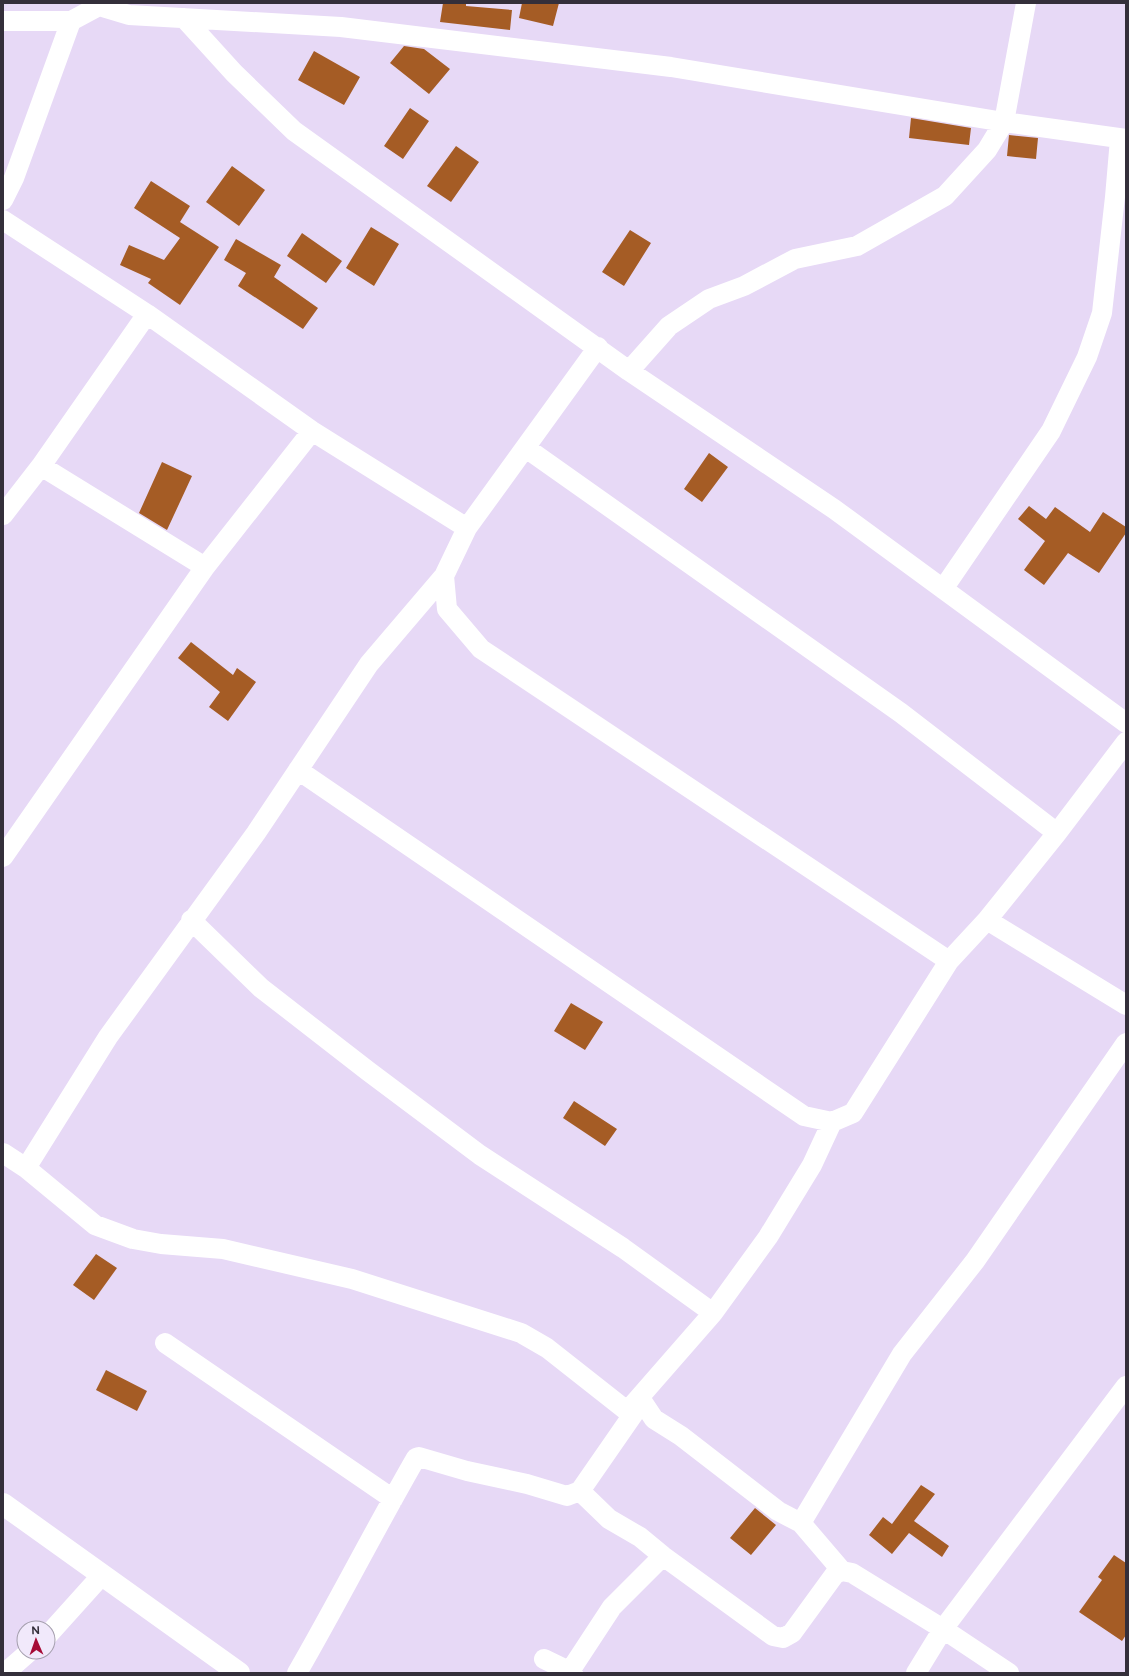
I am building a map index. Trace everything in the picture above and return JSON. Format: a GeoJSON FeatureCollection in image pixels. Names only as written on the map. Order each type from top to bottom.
{"type":"FeatureCollection","features":[{"type":"Feature","properties":{"kind":"main road"},"geometry":{"type":"LineString","coordinates":[[3,1504],[239,1673]]}},
{"type":"Feature","properties":{"kind":"street"},"geometry":{"type":"LineString","coordinates":[[629,370],[669,326],[709,299],[744,286],[795,259],[857,246],[945,196],[987,150],[1004,122],[1026,3]]}},
{"type":"Feature","properties":{"kind":"street"},"geometry":{"type":"LineString","coordinates":[[3,21],[71,21],[99,4],[129,14],[341,27],[671,67],[1004,122],[1123,139],[1102,313],[1087,357],[1051,431],[943,588]]}},
{"type":"Feature","properties":{"kind":"street"},"geometry":{"type":"LineString","coordinates":[[184,18],[234,73],[294,131],[629,370],[834,509],[1126,723]]}},
{"type":"Feature","properties":{"kind":"street"},"geometry":{"type":"LineString","coordinates":[[3,200],[8,176],[71,21]]}},
{"type":"Feature","properties":{"kind":"street"},"geometry":{"type":"LineString","coordinates":[[3,220],[147,314],[312,431],[467,528]]}},
{"type":"Feature","properties":{"kind":"street"},"geometry":{"type":"LineString","coordinates":[[3,515],[41,466],[147,314]]}},
{"type":"Feature","properties":{"kind":"street"},"geometry":{"type":"LineString","coordinates":[[26,1168],[108,1037],[191,920],[256,833],[369,664],[444,576],[467,528],[598,347]]}},
{"type":"Feature","properties":{"kind":"street"},"geometry":{"type":"LineString","coordinates":[[3,857],[205,567],[312,431]]}},
{"type":"Feature","properties":{"kind":"street"},"geometry":{"type":"LineString","coordinates":[[526,448],[901,713],[1057,833]]}},
{"type":"Feature","properties":{"kind":"street"},"geometry":{"type":"LineString","coordinates":[[41,466],[205,567]]}},
{"type":"Feature","properties":{"kind":"street"},"geometry":{"type":"LineString","coordinates":[[444,576],[447,609],[481,649],[950,961]]}},
{"type":"Feature","properties":{"kind":"street"},"geometry":{"type":"LineString","coordinates":[[298,770],[804,1116],[832,1122],[853,1113],[950,961],[987,920],[1057,833],[1126,742]]}},
{"type":"Feature","properties":{"kind":"street"},"geometry":{"type":"LineString","coordinates":[[191,920],[261,988],[374,1076],[480,1155],[623,1248],[713,1313]]}},
{"type":"Feature","properties":{"kind":"street"},"geometry":{"type":"LineString","coordinates":[[987,920],[1126,1005]]}},
{"type":"Feature","properties":{"kind":"street"},"geometry":{"type":"LineString","coordinates":[[801,1523],[902,1354],[974,1260],[1126,1043]]}},
{"type":"Feature","properties":{"kind":"street"},"geometry":{"type":"LineString","coordinates":[[297,1673],[346,1589],[416,1458],[419,1457],[467,1471],[527,1484],[567,1496],[580,1491],[635,1406],[713,1313],[768,1236],[812,1165],[832,1122]]}},
{"type":"Feature","properties":{"kind":"street"},"geometry":{"type":"LineString","coordinates":[[3,1153],[26,1168],[95,1225],[133,1239],[161,1244],[223,1249],[352,1279],[521,1333],[547,1348],[681,1436],[778,1511],[801,1523],[842,1571]]}},
{"type":"Feature","properties":{"kind":"street"},"geometry":{"type":"LineString","coordinates":[[164,1343],[393,1499]]}},
{"type":"Feature","properties":{"kind":"street"},"geometry":{"type":"LineString","coordinates":[[916,1673],[943,1629],[1126,1386]]}},
{"type":"Feature","properties":{"kind":"street"},"geometry":{"type":"LineString","coordinates":[[580,1491],[609,1519],[640,1537],[663,1556],[773,1636],[783,1638],[792,1632],[835,1574],[842,1571],[852,1573],[943,1629],[1009,1673]]}},
{"type":"Feature","properties":{"kind":"street"},"geometry":{"type":"LineString","coordinates":[[544,1659],[572,1672],[612,1607],[663,1556]]}},
{"type":"Feature","properties":{"kind":"street"},"geometry":{"type":"LineString","coordinates":[[56,1626],[102,1575]]}},
{"type":"Feature","properties":{"kind":"street"},"geometry":{"type":"LineString","coordinates":[[5,1673],[20,1660]]}},
{"type":"Feature","properties":{"kind":"building"},"geometry":{"type":"Polygon","coordinates":[[[443,3],[466,3],[466,6],[512,10],[510,30],[440,22],[443,3]]]}},
{"type":"Feature","properties":{"kind":"building"},"geometry":{"type":"Polygon","coordinates":[[[522,3],[559,3],[553,26],[519,18],[522,3]]]}},
{"type":"Feature","properties":{"kind":"building"},"geometry":{"type":"Polygon","coordinates":[[[404,46],[424,49],[450,69],[429,94],[390,63],[404,46]]]}},
{"type":"Feature","properties":{"kind":"building"},"geometry":{"type":"Polygon","coordinates":[[[314,51],[360,77],[344,105],[298,80],[314,51]]]}},
{"type":"Feature","properties":{"kind":"building"},"geometry":{"type":"Polygon","coordinates":[[[410,108],[429,121],[403,159],[384,146],[410,108]]]}},
{"type":"Feature","properties":{"kind":"building"},"geometry":{"type":"Polygon","coordinates":[[[911,118],[971,128],[969,145],[909,138],[911,118]]]}},
{"type":"Feature","properties":{"kind":"building"},"geometry":{"type":"Polygon","coordinates":[[[1009,135],[1038,138],[1036,159],[1007,156],[1009,135]]]}},
{"type":"Feature","properties":{"kind":"building"},"geometry":{"type":"Polygon","coordinates":[[[456,146],[479,162],[451,202],[427,186],[456,146]]]}},
{"type":"Feature","properties":{"kind":"building"},"geometry":{"type":"Polygon","coordinates":[[[232,166],[265,190],[239,226],[206,202],[232,166]]]}},
{"type":"Feature","properties":{"kind":"building"},"geometry":{"type":"Polygon","coordinates":[[[151,181],[190,206],[180,222],[219,247],[180,305],[148,283],[151,279],[120,265],[129,245],[164,260],[180,238],[134,208],[151,181]]]}},
{"type":"Feature","properties":{"kind":"building"},"geometry":{"type":"Polygon","coordinates":[[[371,227],[399,244],[374,286],[346,268],[371,227]]]}},
{"type":"Feature","properties":{"kind":"building"},"geometry":{"type":"Polygon","coordinates":[[[630,230],[651,243],[624,286],[602,272],[630,230]]]}},
{"type":"Feature","properties":{"kind":"building"},"geometry":{"type":"Polygon","coordinates":[[[302,233],[342,261],[326,283],[287,256],[302,233]]]}},
{"type":"Feature","properties":{"kind":"building"},"geometry":{"type":"Polygon","coordinates":[[[236,239],[281,265],[274,277],[318,308],[303,329],[238,286],[246,273],[224,260],[236,239]]]}},
{"type":"Feature","properties":{"kind":"building"},"geometry":{"type":"Polygon","coordinates":[[[709,453],[728,467],[702,502],[684,489],[709,453]]]}},
{"type":"Feature","properties":{"kind":"building"},"geometry":{"type":"Polygon","coordinates":[[[162,462],[192,476],[167,530],[139,513],[162,462]]]}},
{"type":"Feature","properties":{"kind":"building"},"geometry":{"type":"Polygon","coordinates":[[[1029,506],[1046,519],[1055,507],[1090,532],[1103,512],[1126,527],[1126,533],[1099,573],[1068,553],[1044,585],[1024,570],[1045,541],[1018,519],[1029,506]]]}},
{"type":"Feature","properties":{"kind":"building"},"geometry":{"type":"Polygon","coordinates":[[[191,642],[233,675],[237,668],[256,682],[228,721],[209,707],[220,692],[178,658],[191,642]]]}},
{"type":"Feature","properties":{"kind":"building"},"geometry":{"type":"Polygon","coordinates":[[[571,1003],[603,1022],[585,1050],[554,1031],[571,1003]]]}},
{"type":"Feature","properties":{"kind":"building"},"geometry":{"type":"Polygon","coordinates":[[[574,1101],[617,1129],[605,1146],[563,1118],[574,1101]]]}},
{"type":"Feature","properties":{"kind":"building"},"geometry":{"type":"Polygon","coordinates":[[[96,1254],[117,1268],[94,1300],[73,1285],[96,1254]]]}},
{"type":"Feature","properties":{"kind":"building"},"geometry":{"type":"Polygon","coordinates":[[[106,1370],[147,1391],[137,1411],[96,1390],[106,1370]]]}},
{"type":"Feature","properties":{"kind":"building"},"geometry":{"type":"Polygon","coordinates":[[[921,1485],[935,1494],[914,1521],[949,1546],[942,1557],[909,1533],[892,1554],[869,1535],[883,1517],[892,1524],[921,1485]]]}},
{"type":"Feature","properties":{"kind":"building"},"geometry":{"type":"Polygon","coordinates":[[[755,1508],[776,1525],[751,1555],[730,1538],[755,1508]]]}},
{"type":"Feature","properties":{"kind":"building"},"geometry":{"type":"Polygon","coordinates":[[[1114,1555],[1126,1563],[1126,1635],[1122,1641],[1079,1612],[1102,1580],[1098,1577],[1114,1555]]]}}]}
